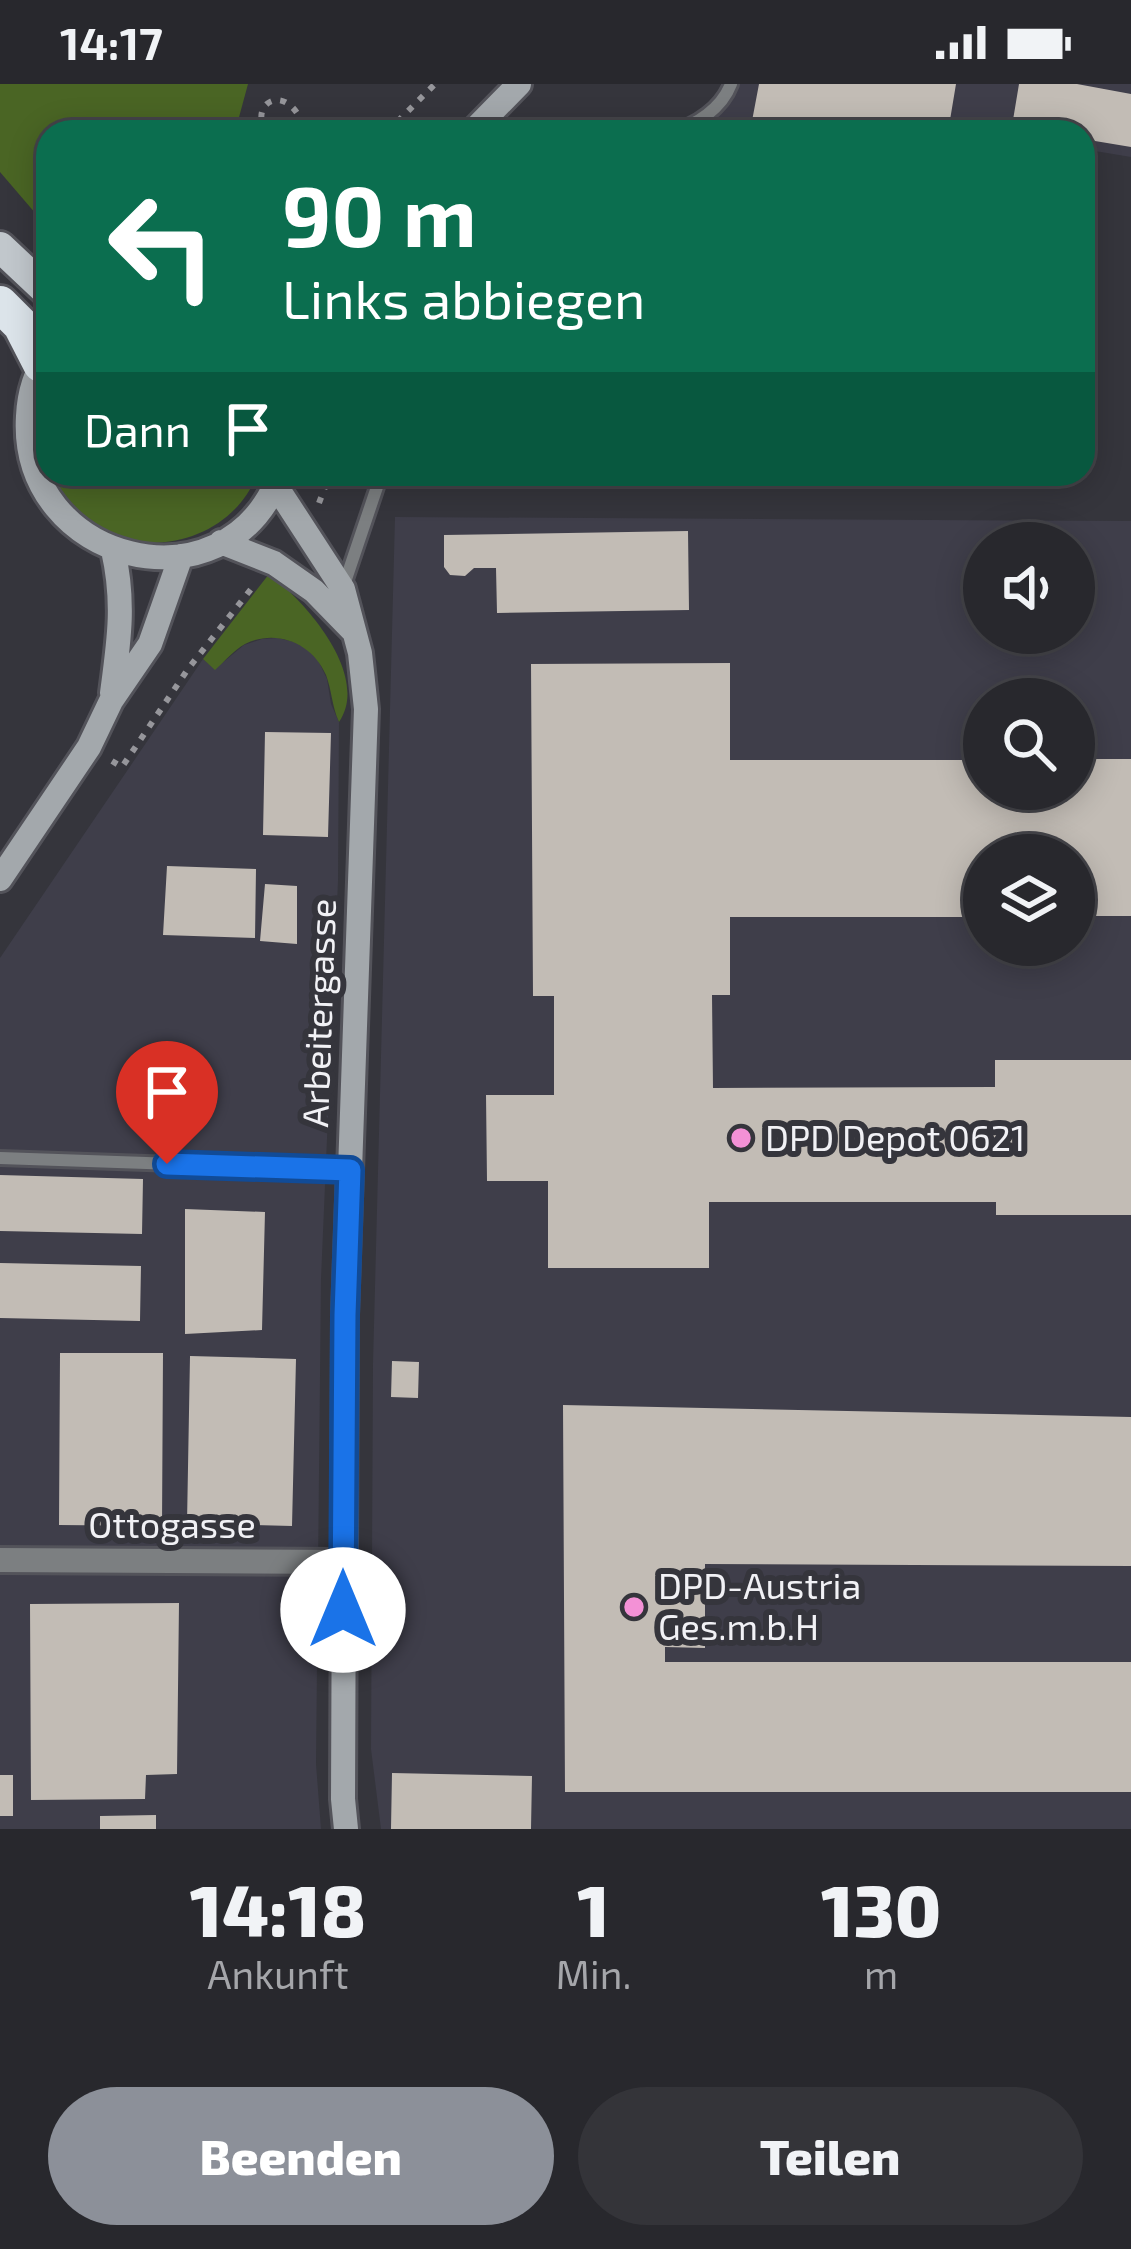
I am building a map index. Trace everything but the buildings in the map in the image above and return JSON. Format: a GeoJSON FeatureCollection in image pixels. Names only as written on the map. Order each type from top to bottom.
{"type":"FeatureCollection","features":[{"type":"Feature","properties":{"kind":"highway"},"geometry":{"type":"LineString","coordinates":[[0,304],[36,347]]}},
{"type":"Feature","properties":{"kind":"main road"},"geometry":{"type":"LineString","coordinates":[[0,247],[36,281]]}},
{"type":"Feature","properties":{"kind":"street"},"geometry":{"type":"LineString","coordinates":[[484,120],[519,84]]}},
{"type":"Feature","properties":{"kind":"street"},"geometry":{"type":"LineString","coordinates":[[36,382],[29,400],[27,437],[36,476]]}},
{"type":"Feature","properties":{"kind":"street"},"geometry":{"type":"LineString","coordinates":[[42,486],[53,506],[80,532],[113,550],[149,558],[181,556],[221,542],[242,529],[274,486]]}},
{"type":"Feature","properties":{"kind":"street","name":"Arbeitergasse"},"geometry":{"type":"LineString","coordinates":[[282,486],[343,589],[360,653],[366,710],[345,1315],[346,1829]]}},
{"type":"Feature","properties":{"kind":"street"},"geometry":{"type":"LineString","coordinates":[[221,542],[274,563],[314,591],[353,632]]}},
{"type":"Feature","properties":{"kind":"street"},"geometry":{"type":"LineString","coordinates":[[111,701],[122,618],[113,550]]}},
{"type":"Feature","properties":{"kind":"street"},"geometry":{"type":"LineString","coordinates":[[0,880],[89,747],[111,701],[150,644],[181,556]]}},
{"type":"Feature","properties":{"kind":"street","name":"Ottogasse"},"geometry":{"type":"LineString","coordinates":[[0,1560],[344,1562]]}},
{"type":"Feature","properties":{"kind":"lane"},"geometry":{"type":"LineString","coordinates":[[697,120],[724,101],[730,84]]}},
{"type":"Feature","properties":{"kind":"lane"},"geometry":{"type":"LineString","coordinates":[[343,589],[377,486]]}},
{"type":"Feature","properties":{"kind":"lane"},"geometry":{"type":"LineString","coordinates":[[0,1158],[350,1170]]}},
{"type":"Feature","properties":{"kind":"path"},"geometry":{"type":"LineString","coordinates":[[399,120],[435,84]]}},
{"type":"Feature","properties":{"kind":"path"},"geometry":{"type":"LineString","coordinates":[[262,120],[264,108],[281,99],[297,113],[296,120]]}},
{"type":"Feature","properties":{"kind":"path"},"geometry":{"type":"LineString","coordinates":[[321,500],[326,486]]}},
{"type":"Feature","properties":{"kind":"path"},"geometry":{"type":"LineString","coordinates":[[110,759],[122,767],[188,669],[256,583]]}},
{"type":"Feature","properties":{"kind":"shaded area"},"geometry":{"type":"Polygon","coordinates":[[[721,84],[1131,84],[1131,157],[1095,151],[1095,120],[714,120],[721,84]]]}},
{"type":"Feature","properties":{"kind":"shaded area"},"geometry":{"type":"Polygon","coordinates":[[[395,517],[1131,521],[1131,1829],[381,1829],[371,1749],[373,1364],[395,517]]]}},
{"type":"Feature","properties":{"kind":"shaded area"},"geometry":{"type":"Polygon","coordinates":[[[278,638],[302,644],[317,658],[339,722],[338,881],[321,1279],[316,1764],[321,1829],[0,1829],[0,958],[203,659],[215,669],[244,645],[278,638]]]}},
{"type":"Feature","properties":{"kind":"green space"},"geometry":{"type":"Polygon","coordinates":[[[0,84],[248,84],[238,120],[36,120],[36,214],[0,172],[0,84]]]}},
{"type":"Feature","properties":{"kind":"green space"},"geometry":{"type":"Polygon","coordinates":[[[58,486],[251,486],[229,514],[209,528],[163,542],[114,536],[92,525],[58,486]]]}},
{"type":"Feature","properties":{"kind":"green space"},"geometry":{"type":"Polygon","coordinates":[[[269,574],[315,620],[340,662],[347,703],[339,722],[320,664],[293,642],[257,639],[215,670],[203,659],[269,574]]]}},
{"type":"Feature","properties":{"kind":"place","name":"DPD Depot 0621"},"geometry":{"type":"Point","coordinates":[741,1138]}},
{"type":"Feature","properties":{"kind":"place","name":"DPD-Austria Ges.m.b.H"},"geometry":{"type":"Point","coordinates":[634,1607]}},
{"type":"Feature","properties":{"kind":"route"},"geometry":{"type":"LineString","coordinates":[[167,1164],[350,1170],[343,1610]]}}]}
